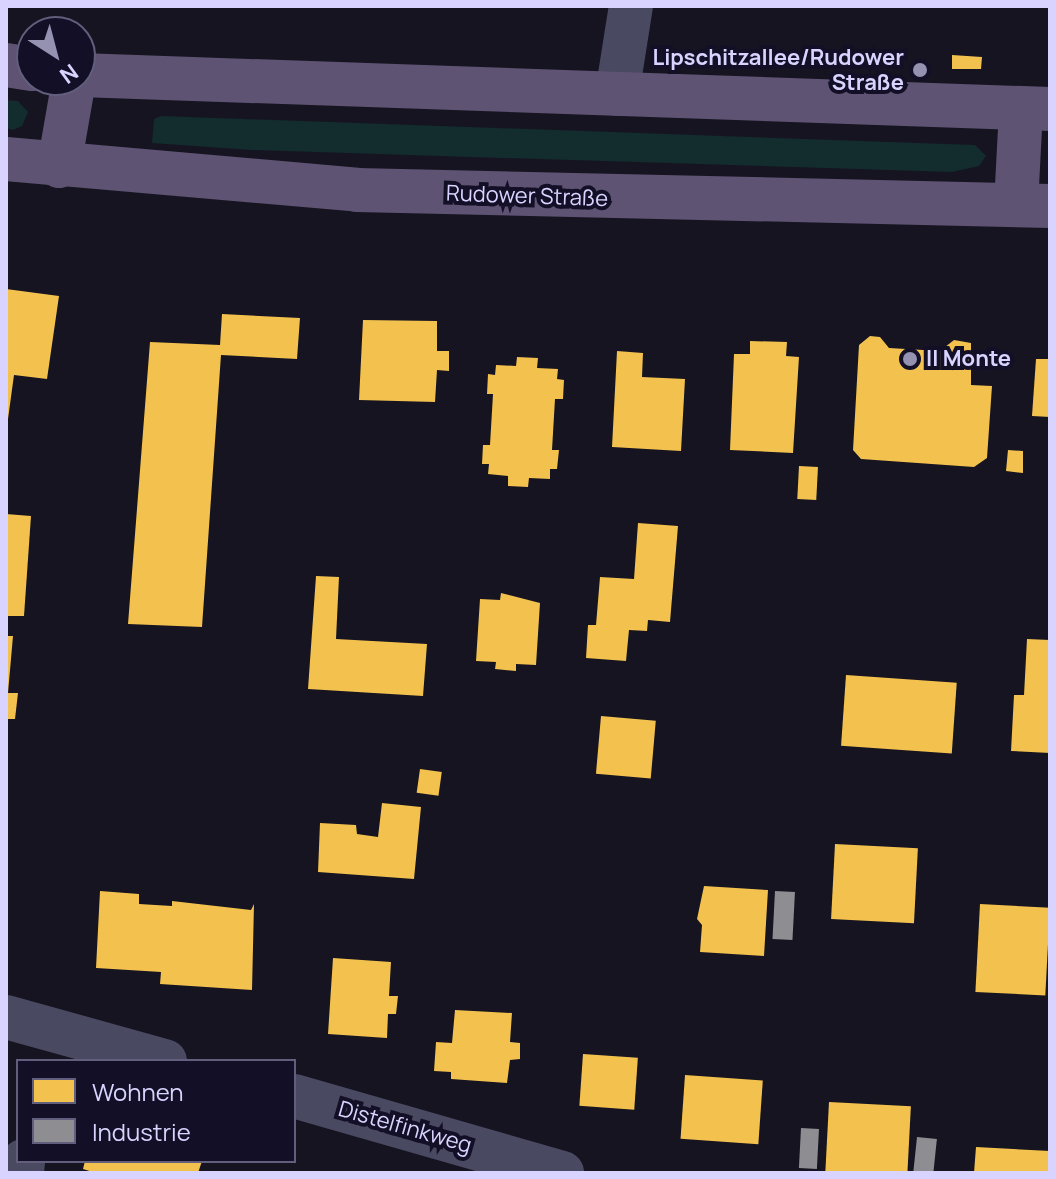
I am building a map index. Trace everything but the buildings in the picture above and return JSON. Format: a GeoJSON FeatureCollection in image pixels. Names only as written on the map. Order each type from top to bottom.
{"type":"FeatureCollection","features":[{"type":"Feature","properties":{"kind":"main road"},"geometry":{"type":"LineString","coordinates":[[96,76],[1035,108],[1033,205]]}},
{"type":"Feature","properties":{"kind":"main road"},"geometry":{"type":"LineString","coordinates":[[59,166],[71,96]]}},
{"type":"Feature","properties":{"kind":"main road","name":"Rudower Straße"},"geometry":{"type":"LineString","coordinates":[[6,159],[357,190],[1033,205]]}},
{"type":"Feature","properties":{"kind":"street"},"geometry":{"type":"LineString","coordinates":[[617,94],[631,6]]}},
{"type":"Feature","properties":{"kind":"street"},"geometry":{"type":"LineString","coordinates":[[24,1035],[154,1059]]}},
{"type":"Feature","properties":{"kind":"street","name":"Distelfinkweg"},"geometry":{"type":"LineString","coordinates":[[296,1097],[562,1173]]}},
{"type":"Feature","properties":{"kind":"green space"},"geometry":{"type":"Polygon","coordinates":[[[6,100],[18,101],[28,112],[22,126],[13,130],[6,128],[6,100]]]}},
{"type":"Feature","properties":{"kind":"green space"},"geometry":{"type":"Polygon","coordinates":[[[161,116],[975,145],[986,156],[979,166],[952,172],[251,150],[152,143],[154,119],[161,116]]]}},
{"type":"Feature","properties":{"kind":"place","name":"Lipschitzallee/Rudower Straße"},"geometry":{"type":"Point","coordinates":[920,70]}},
{"type":"Feature","properties":{"kind":"place","name":"Il Monte"},"geometry":{"type":"Point","coordinates":[910,359]}}]}
